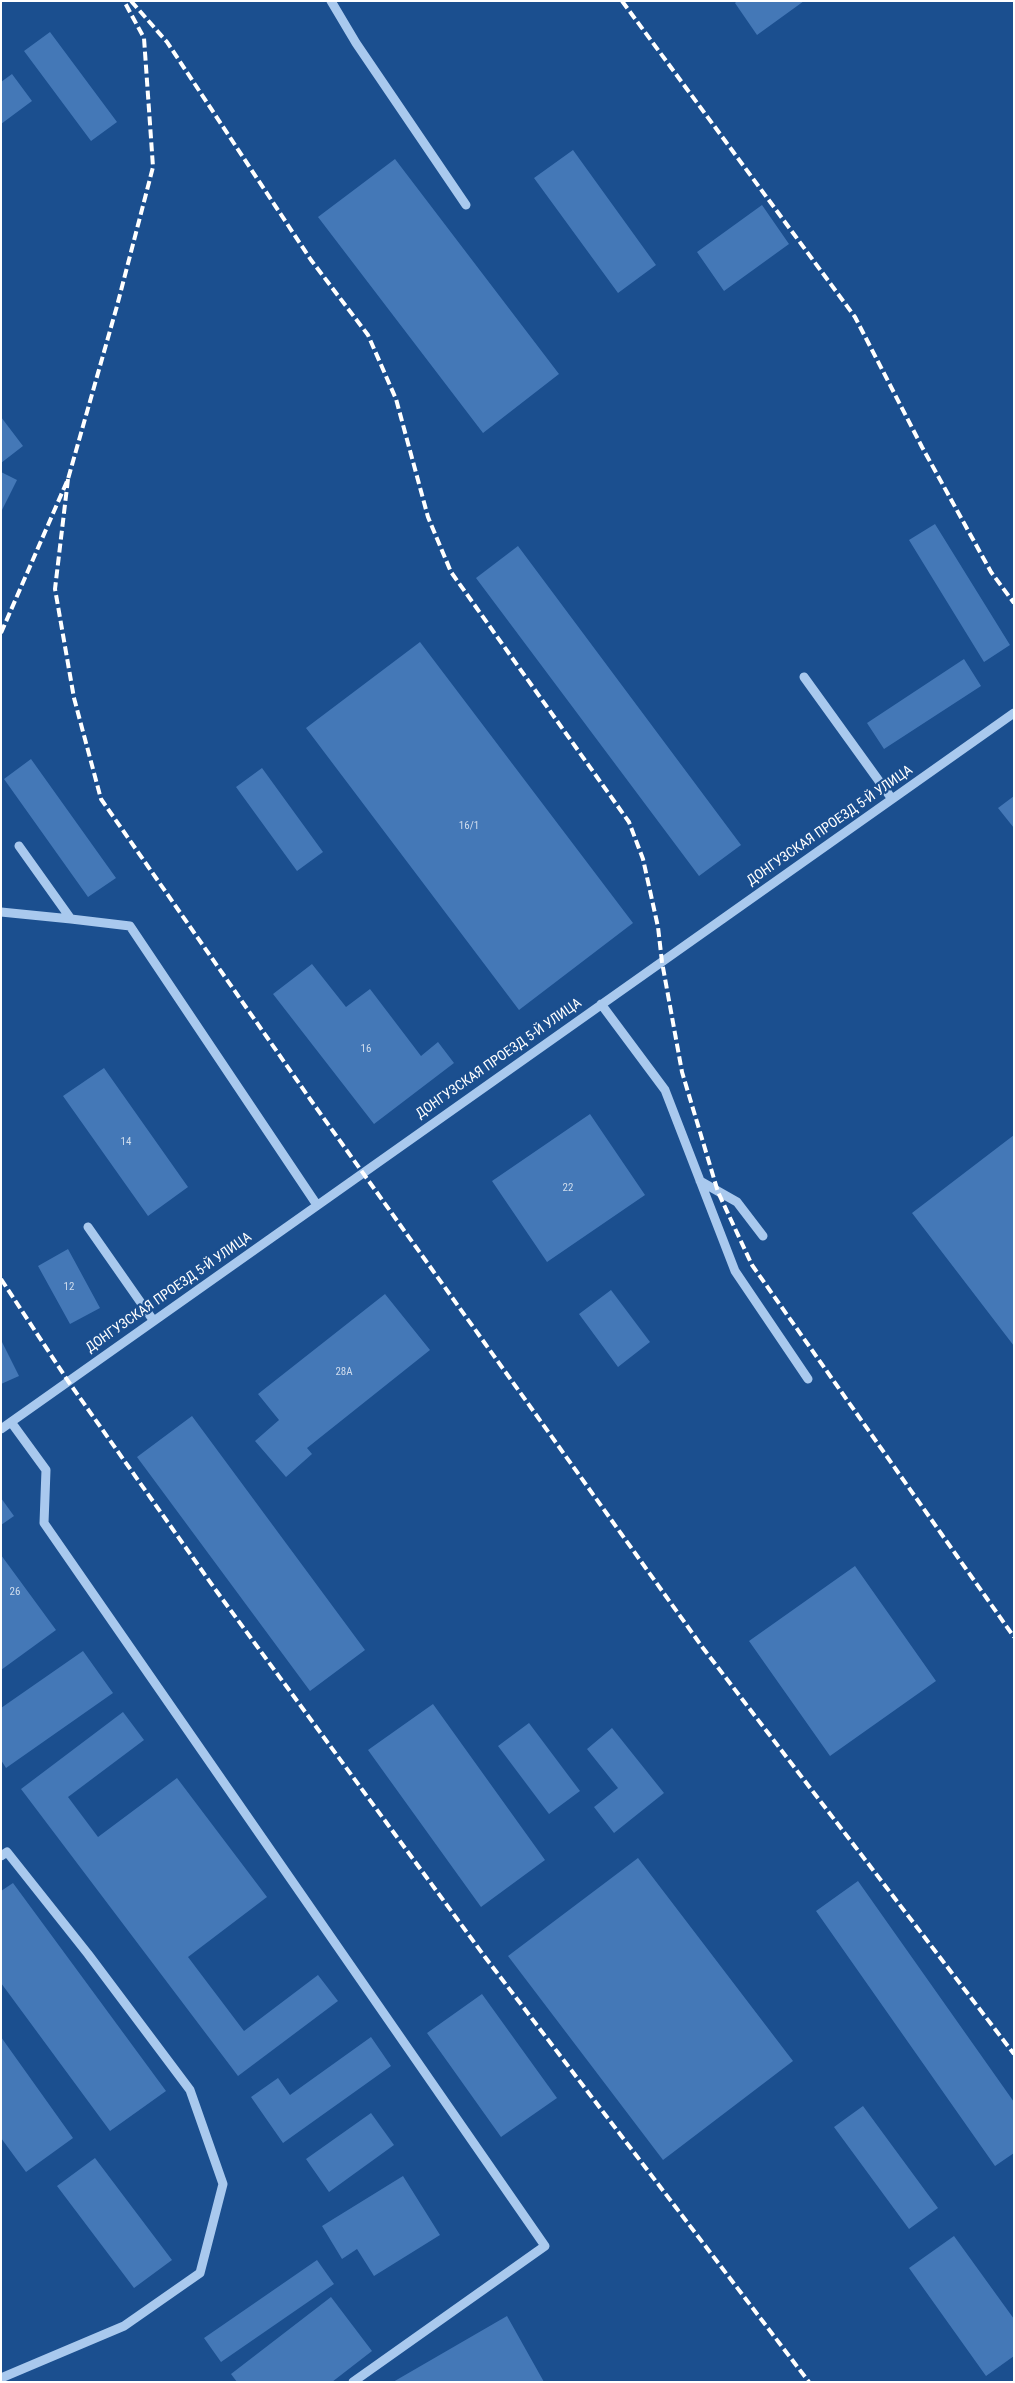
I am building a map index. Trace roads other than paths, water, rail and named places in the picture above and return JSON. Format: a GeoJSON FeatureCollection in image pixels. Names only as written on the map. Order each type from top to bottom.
{"type":"FeatureCollection","features":[{"type":"Feature","properties":{"kind":"street"},"geometry":{"type":"LineString","coordinates":[[331,1],[356,43],[466,205]]}},
{"type":"Feature","properties":{"kind":"street"},"geometry":{"type":"LineString","coordinates":[[804,677],[892,799]]}},
{"type":"Feature","properties":{"kind":"street","name":"ДОНГУЗСКАЯ ПРОЕЗД 5-Й УЛИЦА"},"geometry":{"type":"LineString","coordinates":[[1,1429],[1014,713]]}},
{"type":"Feature","properties":{"kind":"street"},"geometry":{"type":"LineString","coordinates":[[19,846],[71,919]]}},
{"type":"Feature","properties":{"kind":"street"},"geometry":{"type":"LineString","coordinates":[[1,912],[130,926],[317,1205]]}},
{"type":"Feature","properties":{"kind":"street"},"geometry":{"type":"LineString","coordinates":[[602,1004],[665,1090],[735,1271],[808,1379]]}},
{"type":"Feature","properties":{"kind":"street"},"geometry":{"type":"LineString","coordinates":[[700,1180],[737,1202],[763,1236]]}},
{"type":"Feature","properties":{"kind":"street"},"geometry":{"type":"LineString","coordinates":[[88,1227],[153,1320]]}},
{"type":"Feature","properties":{"kind":"street"},"geometry":{"type":"LineString","coordinates":[[11,1422],[46,1470],[44,1523],[545,2246],[353,2382]]}},
{"type":"Feature","properties":{"kind":"street"},"geometry":{"type":"LineString","coordinates":[[1,1856],[7,1852],[88,1954],[190,2090],[223,2184],[200,2273],[124,2326],[1,2378]]}},
{"type":"Feature","properties":{"kind":"railway"},"geometry":{"type":"LineString","coordinates":[[1,633],[68,479],[117,306],[153,167],[144,38],[124,1]]}},
{"type":"Feature","properties":{"kind":"railway"},"geometry":{"type":"LineString","coordinates":[[131,1],[167,42],[311,260],[368,335],[396,399],[428,517],[451,572],[629,822],[643,859],[658,927],[662,962],[682,1072],[718,1192],[752,1265],[1014,1637]]}},
{"type":"Feature","properties":{"kind":"railway"},"geometry":{"type":"LineString","coordinates":[[622,1],[855,317],[922,447],[991,572],[1014,603]]}},
{"type":"Feature","properties":{"kind":"railway"},"geometry":{"type":"LineString","coordinates":[[68,479],[55,589],[74,698],[101,799],[310,1099],[703,1648],[1014,2054]]}},
{"type":"Feature","properties":{"kind":"railway"},"geometry":{"type":"LineString","coordinates":[[1,1279],[68,1381],[215,1589],[485,1957],[809,2382]]}}]}
